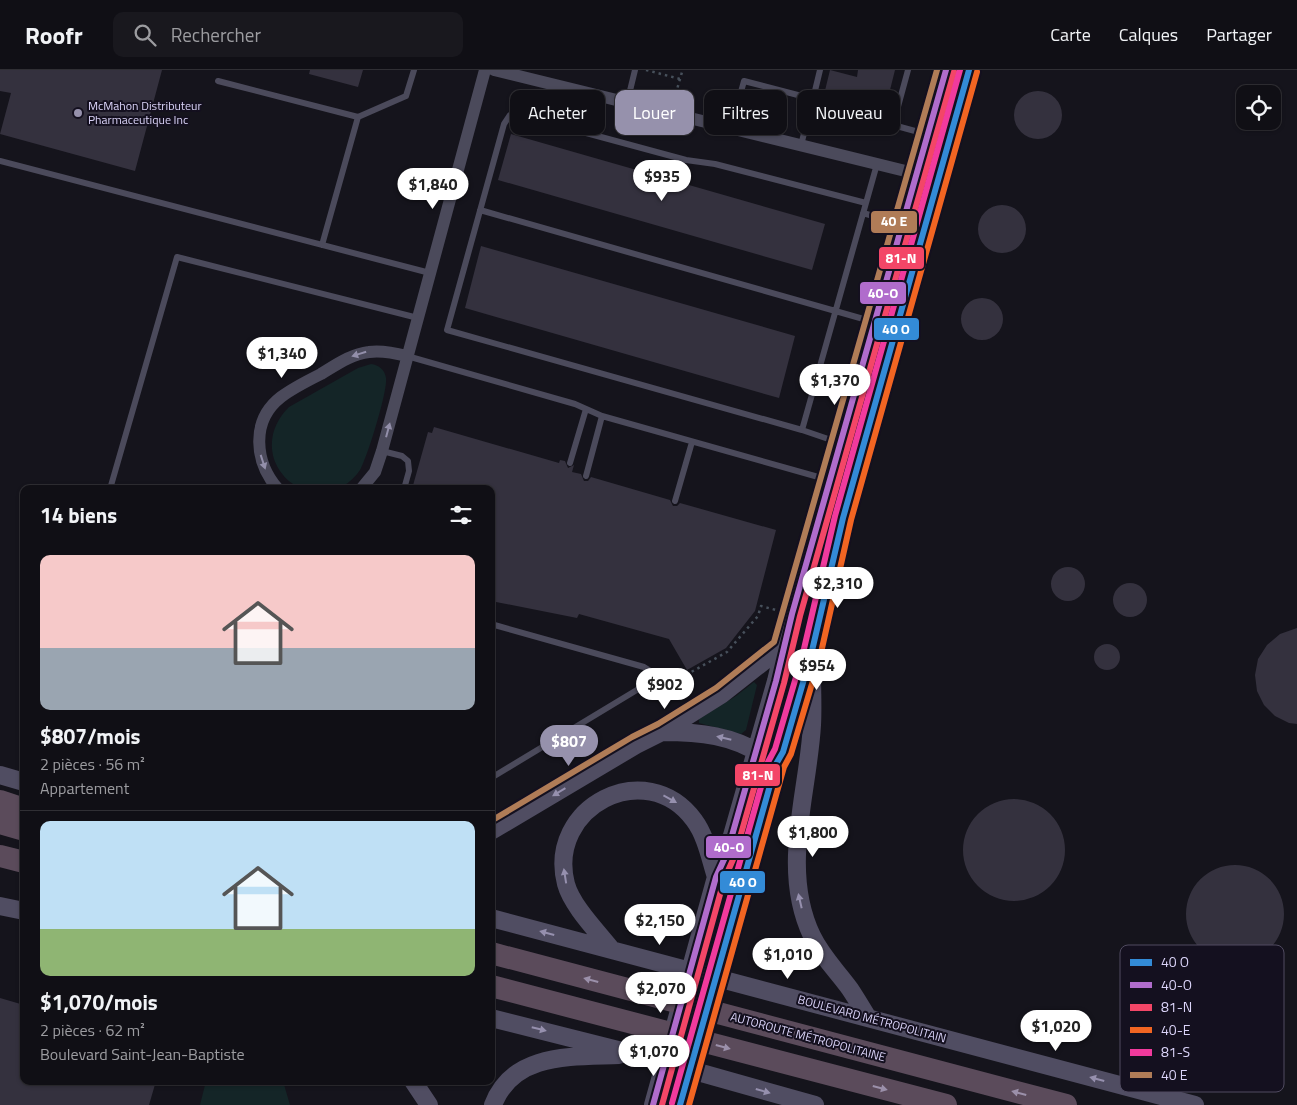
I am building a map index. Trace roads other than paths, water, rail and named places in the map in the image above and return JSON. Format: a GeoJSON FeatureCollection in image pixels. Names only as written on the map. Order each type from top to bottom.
{"type":"FeatureCollection","features":[{"type":"Feature","properties":{"kind":"highway"},"geometry":{"type":"LineString","coordinates":[[0,801],[20,808]]}},
{"type":"Feature","properties":{"kind":"highway"},"geometry":{"type":"LineString","coordinates":[[0,824],[20,829]]}},
{"type":"Feature","properties":{"kind":"highway"},"geometry":{"type":"LineString","coordinates":[[0,856],[20,861]]}},
{"type":"Feature","properties":{"kind":"highway"},"geometry":{"type":"LineString","coordinates":[[0,872],[20,874]]}},
{"type":"Feature","properties":{"kind":"highway","name":"AUTOROUTE MÉTROPOLITAINE"},"geometry":{"type":"LineString","coordinates":[[495,954],[1066,1105]]}},
{"type":"Feature","properties":{"kind":"highway"},"geometry":{"type":"LineString","coordinates":[[495,987],[946,1105]]}},
{"type":"Feature","properties":{"kind":"main road"},"geometry":{"type":"LineString","coordinates":[[653,1104],[716,877],[727,853],[776,681],[782,647],[946,70]]}},
{"type":"Feature","properties":{"kind":"main road"},"geometry":{"type":"LineString","coordinates":[[680,1105],[776,764],[783,752],[811,655],[843,518],[969,70]]}},
{"type":"Feature","properties":{"kind":"main road"},"geometry":{"type":"LineString","coordinates":[[495,829],[636,745],[662,732],[730,689],[782,647]]}},
{"type":"Feature","properties":{"kind":"main road"},"geometry":{"type":"LineString","coordinates":[[811,655],[812,725],[797,859],[799,896],[807,924],[820,951],[849,988],[868,1018]]}},
{"type":"Feature","properties":{"kind":"main road"},"geometry":{"type":"LineString","coordinates":[[662,732],[690,732],[743,744],[756,750],[776,764]]}},
{"type":"Feature","properties":{"kind":"main road"},"geometry":{"type":"LineString","coordinates":[[0,775],[20,781]]}},
{"type":"Feature","properties":{"kind":"main road"},"geometry":{"type":"LineString","coordinates":[[612,950],[574,901],[564,874],[564,855],[570,834],[580,817],[594,804],[611,795],[630,791],[649,791],[668,797],[683,808],[699,828],[716,877]]}},
{"type":"Feature","properties":{"kind":"main road"},"geometry":{"type":"LineString","coordinates":[[0,906],[20,910]]}},
{"type":"Feature","properties":{"kind":"main road","name":"BOULEVARD MÉTROPOLITAIN"},"geometry":{"type":"LineString","coordinates":[[495,919],[1120,1085]]}},
{"type":"Feature","properties":{"kind":"main road"},"geometry":{"type":"LineString","coordinates":[[495,1019],[634,1054],[815,1105]]}},
{"type":"Feature","properties":{"kind":"main road"},"geometry":{"type":"LineString","coordinates":[[493,1105],[502,1088],[513,1076],[535,1063],[554,1058],[634,1054]]}},
{"type":"Feature","properties":{"kind":"main road"},"geometry":{"type":"LineString","coordinates":[[416,1085],[429,1105]]}},
{"type":"Feature","properties":{"kind":"main road","name":"BOULEVARD MÉTROPOLITAIN"},"geometry":{"type":"LineString","coordinates":[[1146,1092],[1195,1105]]}},
{"type":"Feature","properties":{"kind":"street"},"geometry":{"type":"LineString","coordinates":[[364,485],[375,472],[382,451],[485,70]]}},
{"type":"Feature","properties":{"kind":"street"},"geometry":{"type":"LineString","coordinates":[[494,70],[615,100]]}},
{"type":"Feature","properties":{"kind":"street"},"geometry":{"type":"LineString","coordinates":[[760,135],[938,180]]}},
{"type":"Feature","properties":{"kind":"street"},"geometry":{"type":"LineString","coordinates":[[275,485],[261,460],[258,441],[262,423],[273,404],[289,391],[360,354],[375,351],[407,356]]}},
{"type":"Feature","properties":{"kind":"lane"},"geometry":{"type":"LineString","coordinates":[[218,81],[358,117],[406,96],[414,70]]}},
{"type":"Feature","properties":{"kind":"lane"},"geometry":{"type":"LineString","coordinates":[[631,90],[636,70]]}},
{"type":"Feature","properties":{"kind":"lane"},"geometry":{"type":"LineString","coordinates":[[815,90],[820,70]]}},
{"type":"Feature","properties":{"kind":"lane"},"geometry":{"type":"LineString","coordinates":[[908,70],[893,125],[928,134]]}},
{"type":"Feature","properties":{"kind":"lane"},"geometry":{"type":"LineString","coordinates":[[742,90],[744,81],[778,90]]}},
{"type":"Feature","properties":{"kind":"lane"},"geometry":{"type":"LineString","coordinates":[[841,443],[802,430],[447,330],[504,124],[510,116],[516,114],[686,160],[715,164],[866,203]]}},
{"type":"Feature","properties":{"kind":"lane"},"geometry":{"type":"LineString","coordinates":[[322,245],[358,117]]}},
{"type":"Feature","properties":{"kind":"lane"},"geometry":{"type":"LineString","coordinates":[[801,145],[804,135]]}},
{"type":"Feature","properties":{"kind":"lane"},"geometry":{"type":"LineString","coordinates":[[0,161],[430,273]]}},
{"type":"Feature","properties":{"kind":"lane"},"geometry":{"type":"LineString","coordinates":[[802,430],[877,164]]}},
{"type":"Feature","properties":{"kind":"lane"},"geometry":{"type":"LineString","coordinates":[[480,210],[875,323]]}},
{"type":"Feature","properties":{"kind":"lane"},"geometry":{"type":"LineString","coordinates":[[863,213],[903,224]]}},
{"type":"Feature","properties":{"kind":"lane"},"geometry":{"type":"LineString","coordinates":[[111,485],[177,257],[418,318]]}},
{"type":"Feature","properties":{"kind":"lane"},"geometry":{"type":"LineString","coordinates":[[407,356],[575,404],[602,416],[830,480]]}},
{"type":"Feature","properties":{"kind":"lane"},"geometry":{"type":"LineString","coordinates":[[570,463],[586,409]]}},
{"type":"Feature","properties":{"kind":"lane"},"geometry":{"type":"LineString","coordinates":[[586,476],[602,416]]}},
{"type":"Feature","properties":{"kind":"lane"},"geometry":{"type":"LineString","coordinates":[[675,501],[692,442]]}},
{"type":"Feature","properties":{"kind":"lane"},"geometry":{"type":"LineString","coordinates":[[382,451],[402,456],[408,460],[409,471],[405,485]]}},
{"type":"Feature","properties":{"kind":"lane"},"geometry":{"type":"LineString","coordinates":[[495,625],[644,667],[652,672],[655,680],[495,776]]}},
{"type":"Feature","properties":{"kind":"place","name":"McMahon Distributeur Pharmaceutique Inc"},"geometry":{"type":"Point","coordinates":[78,113]}}]}
